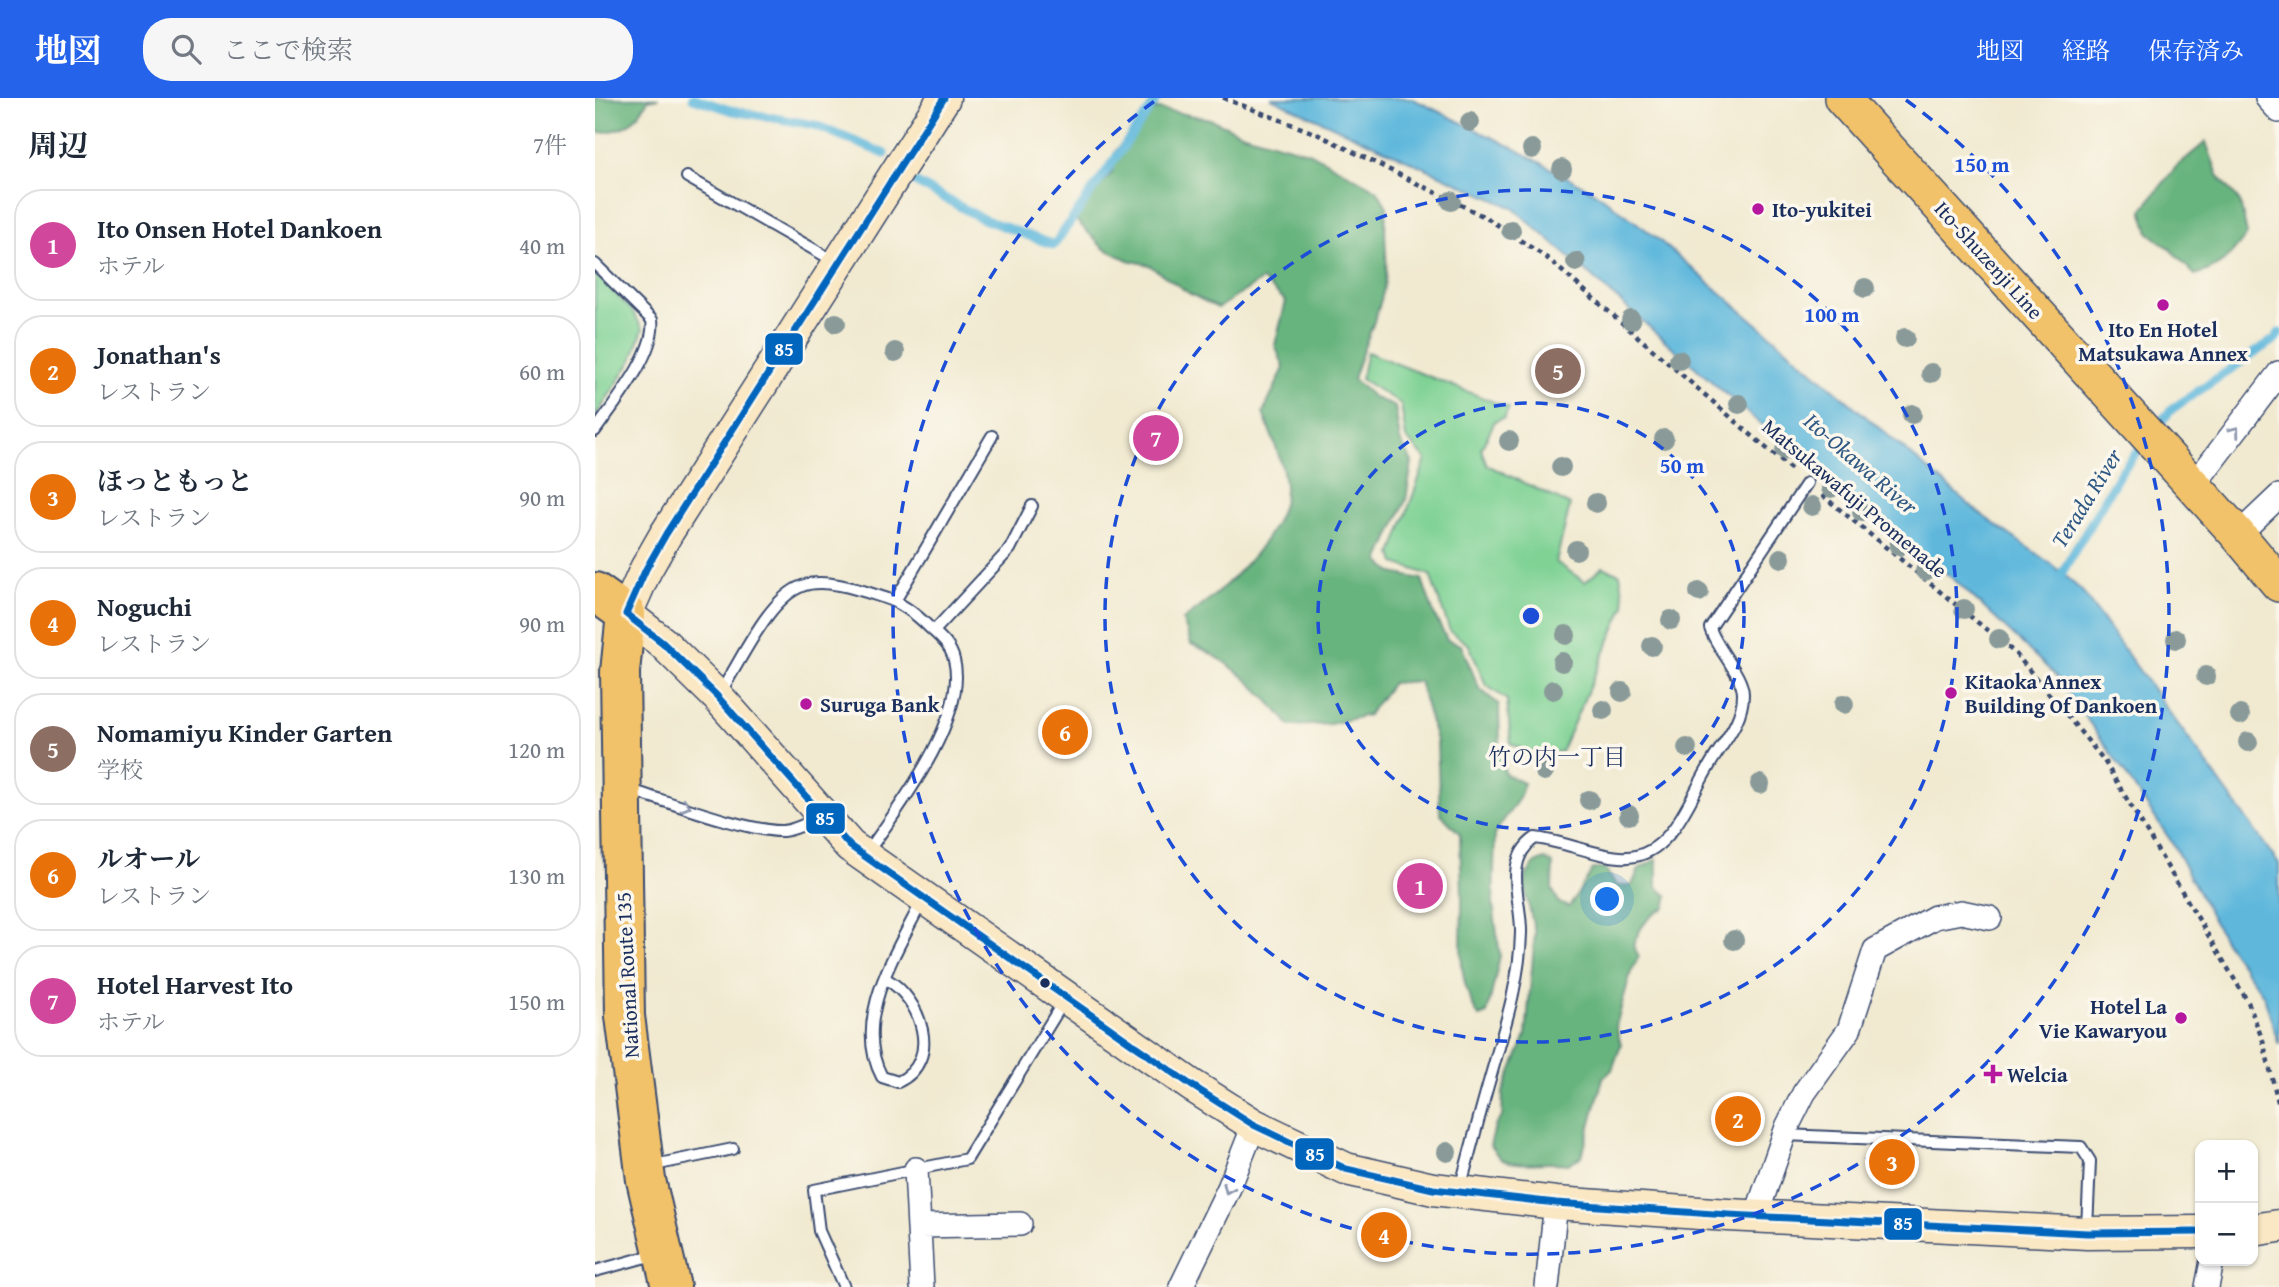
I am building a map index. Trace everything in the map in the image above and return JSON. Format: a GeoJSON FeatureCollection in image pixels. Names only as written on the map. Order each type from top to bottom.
{"type":"FeatureCollection","features":[{"type":"Feature","properties":{"kind":"highway"},"geometry":{"type":"LineString","coordinates":[[595,592],[627,614]]}},
{"type":"Feature","properties":{"kind":"highway","name":"National Route 135"},"geometry":{"type":"LineString","coordinates":[[627,614],[619,672],[625,1016],[645,1167],[667,1270]]}},
{"type":"Feature","properties":{"kind":"main road","name":"Ito-Shuzenji Line"},"geometry":{"type":"LineString","coordinates":[[1842,98],[2194,485]]}},
{"type":"Feature","properties":{"kind":"main road"},"geometry":{"type":"LineString","coordinates":[[2194,485],[2279,584]]}},
{"type":"Feature","properties":{"kind":"street"},"geometry":{"type":"LineString","coordinates":[[944,98],[666,534],[646,569],[627,614],[663,643],[717,696],[850,846],[1254,1125],[1346,1169],[1399,1183],[1556,1203],[2087,1233],[2195,1232]]}},
{"type":"Feature","properties":{"kind":"street"},"geometry":{"type":"LineString","coordinates":[[2267,98],[2279,111]]}},
{"type":"Feature","properties":{"kind":"street"},"geometry":{"type":"LineString","coordinates":[[2194,485],[2279,373]]}},
{"type":"Feature","properties":{"kind":"street"},"geometry":{"type":"LineString","coordinates":[[2238,535],[2279,496]]}},
{"type":"Feature","properties":{"kind":"street"},"geometry":{"type":"LineString","coordinates":[[1756,1216],[1784,1135],[1804,1093],[1849,1030],[1875,950],[1935,917],[1961,912],[1990,918]]}},
{"type":"Feature","properties":{"kind":"street"},"geometry":{"type":"LineString","coordinates":[[1181,1287],[1229,1188],[1254,1125]]}},
{"type":"Feature","properties":{"kind":"street"},"geometry":{"type":"LineString","coordinates":[[916,1169],[922,1287]]}},
{"type":"Feature","properties":{"kind":"street"},"geometry":{"type":"LineString","coordinates":[[1547,1287],[1556,1203]]}},
{"type":"Feature","properties":{"kind":"street"},"geometry":{"type":"LineString","coordinates":[[920,1226],[1020,1224]]}},
{"type":"Feature","properties":{"kind":"street"},"geometry":{"type":"LineString","coordinates":[[2258,1229],[2279,1226]]}},
{"type":"Feature","properties":{"kind":"street"},"geometry":{"type":"LineString","coordinates":[[2207,1287],[2211,1266]]}},
{"type":"Feature","properties":{"kind":"lane"},"geometry":{"type":"LineString","coordinates":[[687,177],[838,263]]}},
{"type":"Feature","properties":{"kind":"lane"},"geometry":{"type":"LineString","coordinates":[[595,264],[652,320],[654,332],[631,379],[595,431]]}},
{"type":"Feature","properties":{"kind":"lane"},"geometry":{"type":"LineString","coordinates":[[895,601],[992,436]]}},
{"type":"Feature","properties":{"kind":"lane"},"geometry":{"type":"LineString","coordinates":[[1459,1192],[1510,1006],[1522,930],[1515,899],[1517,861],[1525,844],[1535,838],[1557,840],[1627,858],[1644,854],[1667,835],[1685,813],[1741,712],[1743,691],[1714,641],[1710,628],[1807,483]]}},
{"type":"Feature","properties":{"kind":"lane"},"geometry":{"type":"LineString","coordinates":[[934,631],[1010,549],[1032,506]]}},
{"type":"Feature","properties":{"kind":"lane"},"geometry":{"type":"LineString","coordinates":[[717,696],[758,629],[781,603],[801,586],[820,583],[895,601],[934,631],[951,650],[955,662],[952,705],[916,783],[865,856]]}},
{"type":"Feature","properties":{"kind":"lane"},"geometry":{"type":"LineString","coordinates":[[620,787],[758,828],[793,830],[823,815]]}},
{"type":"Feature","properties":{"kind":"lane"},"geometry":{"type":"LineString","coordinates":[[886,979],[899,987],[912,1002],[922,1029],[924,1050],[919,1064],[908,1077],[898,1082],[882,1077],[873,1060],[870,1034],[875,1006],[886,979],[924,897]]}},
{"type":"Feature","properties":{"kind":"lane"},"geometry":{"type":"LineString","coordinates":[[844,1287],[819,1231],[814,1190],[967,1158],[1066,996]]}},
{"type":"Feature","properties":{"kind":"lane"},"geometry":{"type":"LineString","coordinates":[[1784,1135],[2081,1147],[2090,1161],[2087,1233]]}},
{"type":"Feature","properties":{"kind":"lane"},"geometry":{"type":"LineString","coordinates":[[645,1167],[733,1149]]}},
{"type":"Feature","properties":{"kind":"lane"},"geometry":{"type":"LineString","coordinates":[[595,1271],[667,1270]]}},
{"type":"Feature","properties":{"kind":"path","name":"Matsukawafuji Promenade"},"geometry":{"type":"LineString","coordinates":[[1223,98],[1317,134],[1487,218],[1547,258],[1807,483],[2015,653],[2103,759],[2248,1002],[2263,1041],[2279,1106]]}},
{"type":"Feature","properties":{"kind":"green space"},"geometry":{"type":"Polygon","coordinates":[[[595,98],[659,98],[648,100],[627,125],[614,131],[595,133],[595,98]]]}},
{"type":"Feature","properties":{"kind":"green space"},"geometry":{"type":"Polygon","coordinates":[[[1158,109],[1210,119],[1244,134],[1311,153],[1377,190],[1387,207],[1384,286],[1353,379],[1373,397],[1395,407],[1400,440],[1412,462],[1406,500],[1379,561],[1393,573],[1422,579],[1434,614],[1447,640],[1461,645],[1479,688],[1499,705],[1500,747],[1505,774],[1524,783],[1519,798],[1495,833],[1493,904],[1500,956],[1487,1014],[1479,1017],[1466,988],[1461,960],[1460,834],[1440,813],[1437,744],[1419,681],[1392,683],[1368,715],[1330,724],[1290,726],[1233,668],[1191,644],[1183,620],[1215,595],[1249,561],[1275,524],[1283,504],[1285,486],[1282,468],[1263,413],[1284,368],[1275,345],[1286,301],[1262,280],[1218,308],[1190,294],[1149,265],[1128,260],[1103,248],[1076,220],[1084,202],[1112,173],[1115,152],[1143,116],[1158,109]]]}},
{"type":"Feature","properties":{"kind":"green space"},"geometry":{"type":"Polygon","coordinates":[[[2206,142],[2218,175],[2240,202],[2247,234],[2225,260],[2212,269],[2195,275],[2169,248],[2149,233],[2142,210],[2176,167],[2206,142]]]}},
{"type":"Feature","properties":{"kind":"green space"},"geometry":{"type":"Polygon","coordinates":[[[595,274],[631,309],[643,329],[632,360],[595,417],[595,274]]]}},
{"type":"Feature","properties":{"kind":"green space"},"geometry":{"type":"Polygon","coordinates":[[[1367,352],[1509,408],[1504,418],[1495,421],[1481,449],[1487,465],[1570,505],[1556,562],[1585,582],[1603,567],[1620,574],[1625,605],[1561,752],[1527,751],[1511,744],[1507,700],[1486,685],[1469,645],[1450,631],[1430,575],[1395,563],[1392,554],[1426,459],[1406,438],[1401,404],[1361,379],[1367,352]]]}},
{"type":"Feature","properties":{"kind":"green space"},"geometry":{"type":"Polygon","coordinates":[[[1544,859],[1553,864],[1552,889],[1559,903],[1569,907],[1593,869],[1605,869],[1617,886],[1632,885],[1639,869],[1657,859],[1657,887],[1668,896],[1665,908],[1645,923],[1633,946],[1639,956],[1631,972],[1616,1026],[1621,1045],[1612,1070],[1603,1078],[1582,1156],[1568,1164],[1508,1162],[1500,1158],[1490,1146],[1495,1126],[1502,1117],[1503,1092],[1526,1035],[1535,933],[1525,890],[1526,876],[1535,863],[1544,859]]]}},
{"type":"Feature","properties":{"kind":"water","name":"Ito-Okawa River"},"geometry":{"type":"Polygon","coordinates":[[[1271,98],[1411,98],[1512,147],[1598,194],[1653,235],[1979,513],[2051,564],[2081,590],[2279,864],[2279,1045],[2264,996],[2225,942],[2171,841],[2104,743],[2055,675],[1958,583],[1751,416],[1513,208],[1271,98]]]}},
{"type":"Feature","properties":{"kind":"waterway"},"geometry":{"type":"LineString","coordinates":[[693,98],[733,111],[815,125],[885,154]]}},
{"type":"Feature","properties":{"kind":"waterway"},"geometry":{"type":"LineString","coordinates":[[913,181],[983,219],[1054,245],[1158,98]]}},
{"type":"Feature","properties":{"kind":"waterway","name":"Terada River"},"geometry":{"type":"LineString","coordinates":[[2154,430],[2172,409],[2275,339],[2279,333]]}},
{"type":"Feature","properties":{"kind":"waterway","name":"Terada River"},"geometry":{"type":"LineString","coordinates":[[2056,583],[2120,473],[2146,441]]}},
{"type":"Feature","properties":{"kind":"transit line","name":"85"},"geometry":{"type":"LineString","coordinates":[[944,98],[666,534],[646,569],[626,614],[663,643],[717,696],[850,846],[1191,1085],[1254,1125],[1346,1169],[1433,1189],[1556,1203],[1728,1215],[2087,1233],[2195,1232]]}},
{"type":"Feature","properties":{"kind":"place","name":"Ito-yukitei"},"geometry":{"type":"Point","coordinates":[1758,209]}},
{"type":"Feature","properties":{"kind":"place","name":"Ito En Hotel Matsukawa Annex"},"geometry":{"type":"Point","coordinates":[2163,305]}},
{"type":"Feature","properties":{"kind":"place","name":"Nomamiyu Kinder Garten"},"geometry":{"type":"Point","coordinates":[1558,371]}},
{"type":"Feature","properties":{"kind":"place","name":"Hotel Harvest Ito"},"geometry":{"type":"Point","coordinates":[1156,438]}},
{"type":"Feature","properties":{"kind":"place","name":"Kitaoka Annex Building Of Dankoen"},"geometry":{"type":"Point","coordinates":[1951,693]}},
{"type":"Feature","properties":{"kind":"place","name":"Suruga Bank"},"geometry":{"type":"Point","coordinates":[806,704]}},
{"type":"Feature","properties":{"kind":"place","name":"ルオール"},"geometry":{"type":"Point","coordinates":[1065,732]}},
{"type":"Feature","properties":{"kind":"place","name":"Ito Onsen Hotel Dankoen"},"geometry":{"type":"Point","coordinates":[1420,886]}},
{"type":"Feature","properties":{"kind":"place","name":"Hotel La Vie Kawaryou"},"geometry":{"type":"Point","coordinates":[2181,1018]}},
{"type":"Feature","properties":{"kind":"place","name":"Welcia"},"geometry":{"type":"Point","coordinates":[1993,1074]}},
{"type":"Feature","properties":{"kind":"place","name":"Jonathan's"},"geometry":{"type":"Point","coordinates":[1738,1119]}},
{"type":"Feature","properties":{"kind":"place","name":"ほっともっと"},"geometry":{"type":"Point","coordinates":[1892,1162]}},
{"type":"Feature","properties":{"kind":"place","name":"Noguchi"},"geometry":{"type":"Point","coordinates":[1384,1235]}},
{"type":"Feature","properties":{"kind":"district","name":"竹の内一丁目"},"geometry":{"type":"Point","coordinates":[1557,756]}}]}
